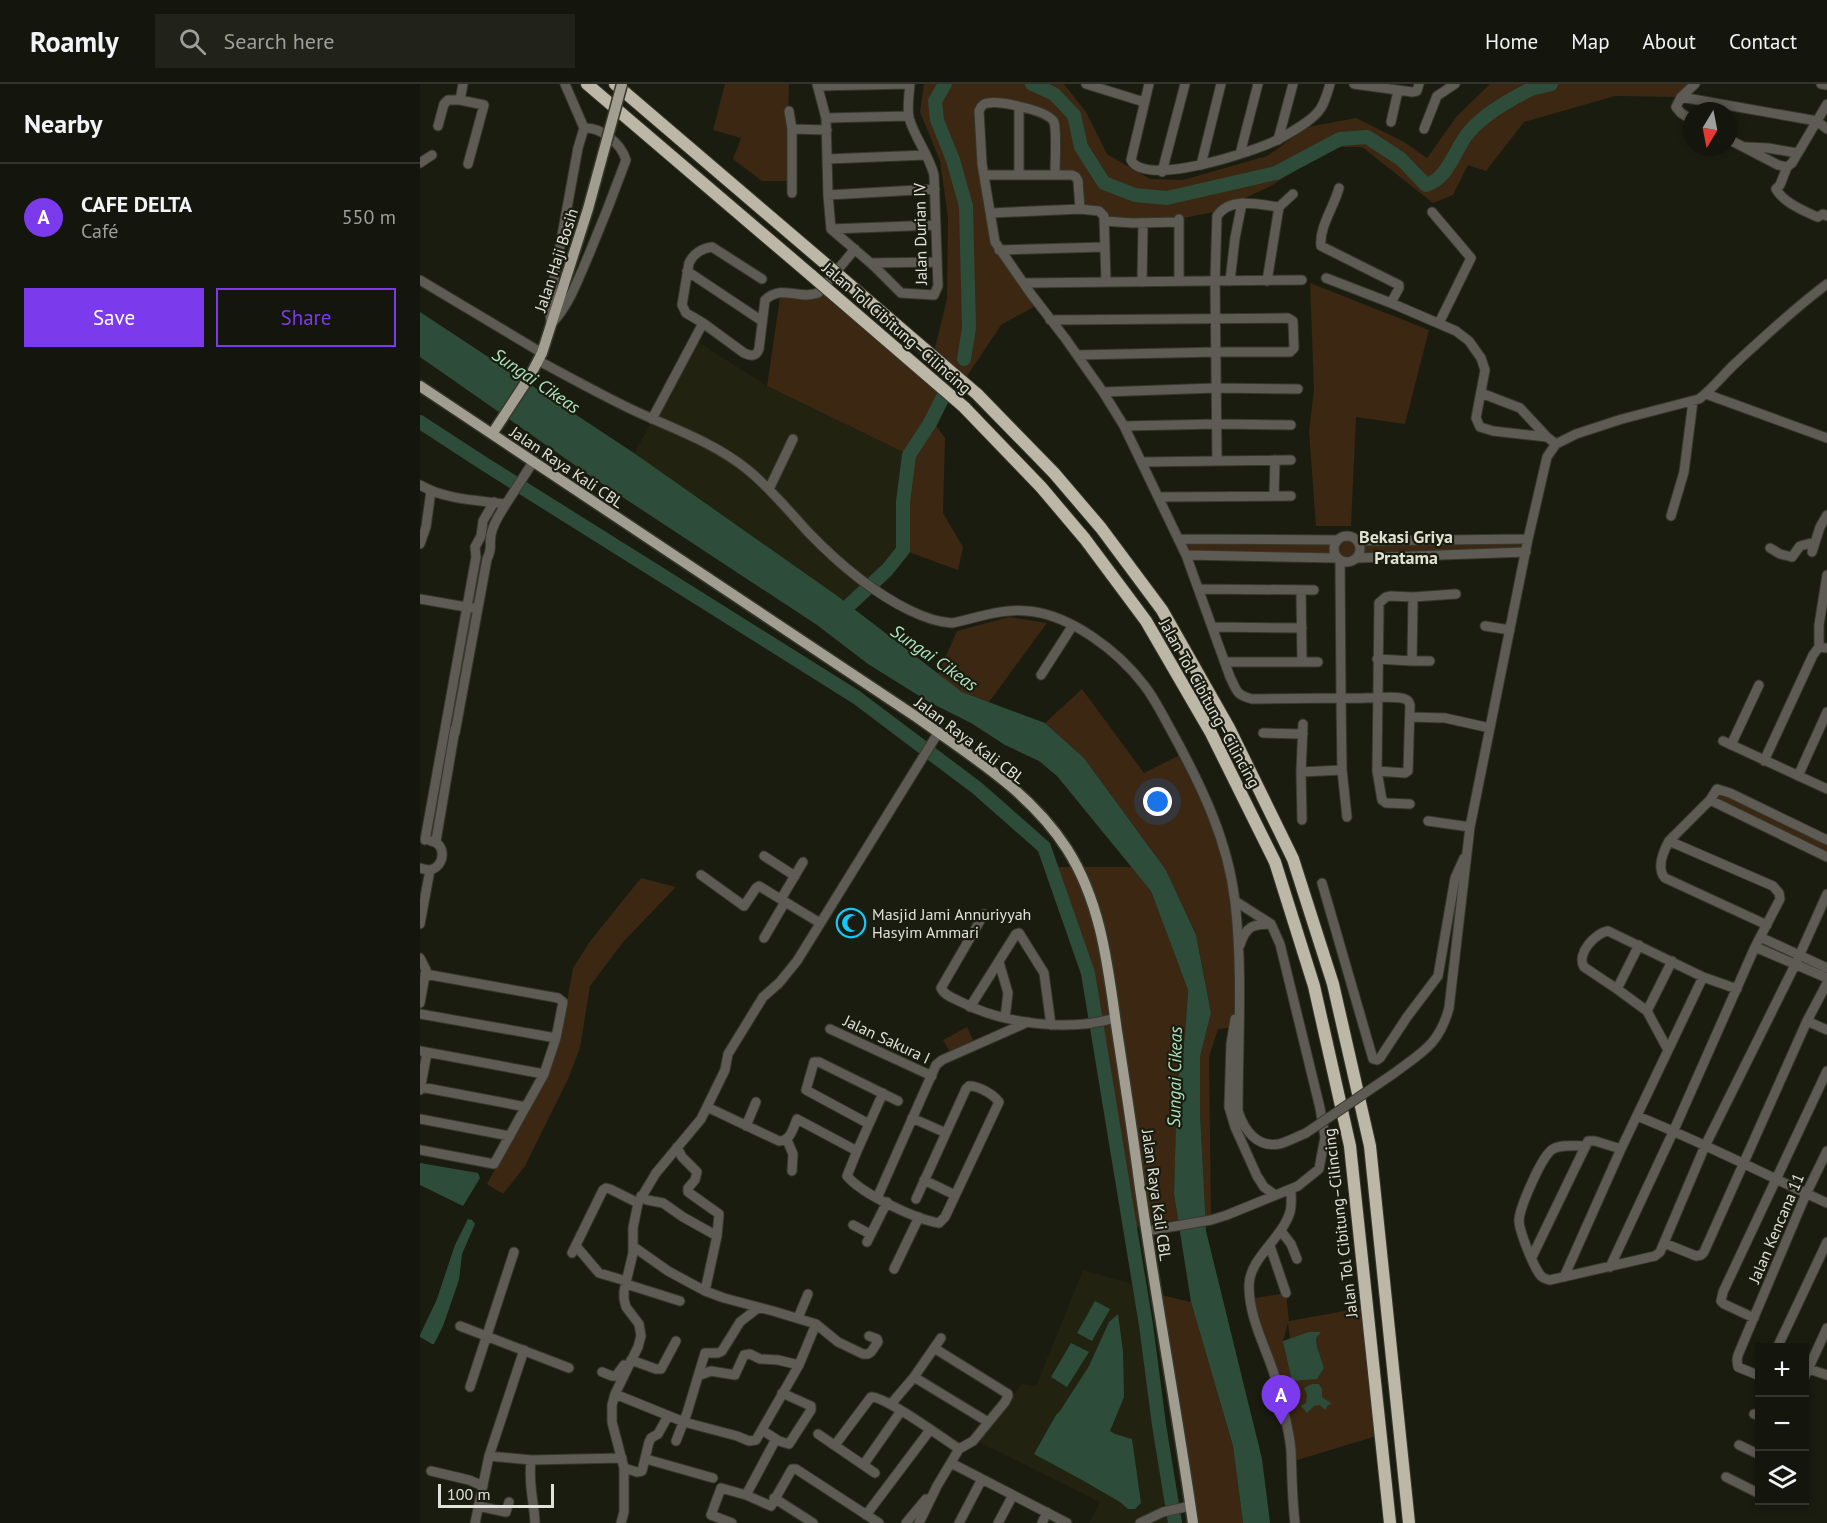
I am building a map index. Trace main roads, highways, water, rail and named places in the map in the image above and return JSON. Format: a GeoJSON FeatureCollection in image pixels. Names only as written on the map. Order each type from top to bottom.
{"type":"FeatureCollection","features":[{"type":"Feature","properties":{"kind":"highway","name":"Jalan Tol Cibitung–Cilincing"},"geometry":{"type":"LineString","coordinates":[[587,84],[964,407],[1056,503],[1085,539],[1146,621],[1211,733],[1275,862],[1314,986],[1350,1146],[1390,1523]]}},
{"type":"Feature","properties":{"kind":"highway","name":"Jalan Tol Cibitung–Cilincing"},"geometry":{"type":"LineString","coordinates":[[615,84],[977,394],[1054,473],[1101,528],[1162,610],[1229,728],[1293,859],[1333,984],[1370,1146],[1409,1523]]}},
{"type":"Feature","properties":{"kind":"main road","name":"Jalan Haji Bosih"},"geometry":{"type":"LineString","coordinates":[[492,434],[540,357],[585,219],[622,84]]}},
{"type":"Feature","properties":{"kind":"main road","name":"Jalan Raya Kali CBL"},"geometry":{"type":"LineString","coordinates":[[420,386],[984,765],[1047,821],[1067,849],[1095,910],[1110,976],[1193,1523]]}},
{"type":"Feature","properties":{"kind":"waterway"},"geometry":{"type":"LineString","coordinates":[[945,84],[935,101],[937,120],[953,160],[966,206],[969,328],[964,359]]}},
{"type":"Feature","properties":{"kind":"waterway"},"geometry":{"type":"LineString","coordinates":[[1032,84],[1054,94],[1074,115],[1081,147],[1104,183],[1135,195],[1167,198],[1276,173],[1340,139],[1367,137],[1401,159],[1426,185],[1434,181],[1446,169],[1464,139],[1481,120],[1529,90],[1551,84]]}},
{"type":"Feature","properties":{"kind":"waterway"},"geometry":{"type":"LineString","coordinates":[[845,609],[887,570],[903,550],[903,502],[909,455],[930,423],[946,391]]}},
{"type":"Feature","properties":{"kind":"waterway"},"geometry":{"type":"LineString","coordinates":[[420,422],[856,697],[977,788],[1044,847],[1088,973],[1146,1325],[1175,1523]]}},
{"type":"Feature","properties":{"kind":"place","name":"Masjid Jami Annuriyyah Hasyim Ammari"},"geometry":{"type":"Point","coordinates":[851,923]}},
{"type":"Feature","properties":{"kind":"place","name":"CAFE DELTA"},"geometry":{"type":"Point","coordinates":[1281,1425]}},
{"type":"Feature","properties":{"kind":"district","name":"Bekasi Griya Pratama"},"geometry":{"type":"Point","coordinates":[1406,547]}},
{"type":"Feature","properties":{"kind":"water label","name":"Sungai Cikeas"},"geometry":{"type":"Point","coordinates":[536,381]}},
{"type":"Feature","properties":{"kind":"water label","name":"Sungai Cikeas"},"geometry":{"type":"Point","coordinates":[934,658]}},
{"type":"Feature","properties":{"kind":"water label","name":"Sungai Cikeas"},"geometry":{"type":"Point","coordinates":[1175,1077]}}]}
